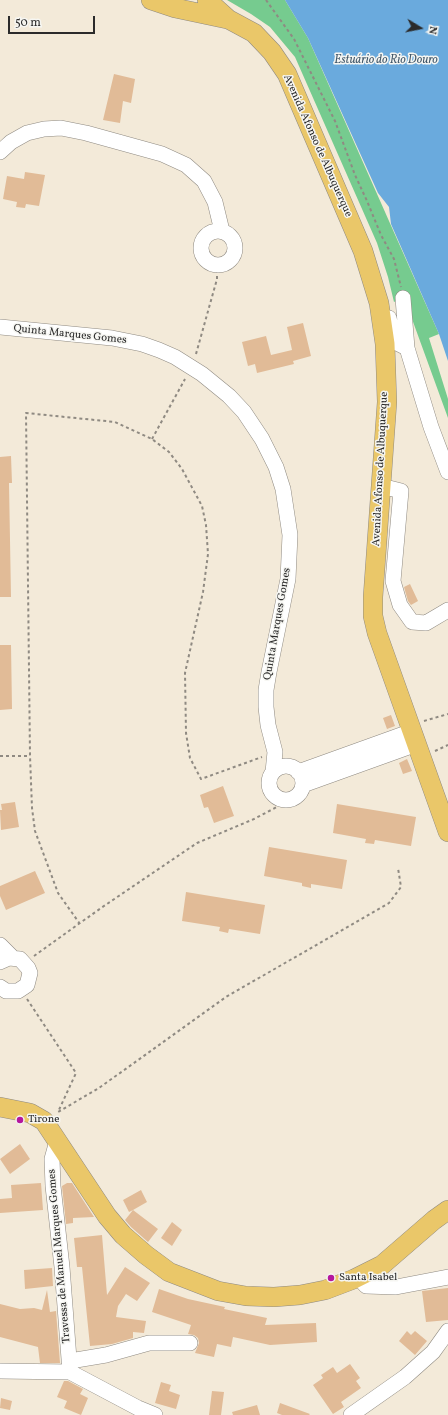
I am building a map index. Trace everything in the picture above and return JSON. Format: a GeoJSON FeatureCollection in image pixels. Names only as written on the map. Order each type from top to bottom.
{"type":"FeatureCollection","features":[{"type":"Feature","properties":{"kind":"main road"},"geometry":{"type":"LineString","coordinates":[[151,0],[174,8],[228,19]]}},
{"type":"Feature","properties":{"kind":"main road"},"geometry":{"type":"LineString","coordinates":[[207,0],[228,19]]}},
{"type":"Feature","properties":{"kind":"main road","name":"Avenida Afonso de Albuquerque"},"geometry":{"type":"LineString","coordinates":[[228,19],[254,33],[272,52],[287,74],[363,251],[379,304],[384,344],[387,402],[373,597],[373,616],[377,634],[417,733],[448,832]]}},
{"type":"Feature","properties":{"kind":"main road"},"geometry":{"type":"LineString","coordinates":[[0,1107],[30,1113],[40,1118],[48,1126],[114,1226],[146,1255],[169,1272],[218,1291],[246,1296],[274,1297],[300,1295],[325,1290],[358,1277],[382,1265],[434,1220],[448,1210]]}},
{"type":"Feature","properties":{"kind":"street"},"geometry":{"type":"LineString","coordinates":[[0,152],[11,142],[27,133],[44,129],[61,128],[86,133],[162,154],[186,165],[204,181],[215,202],[222,231]]}},
{"type":"Feature","properties":{"kind":"street"},"geometry":{"type":"LineString","coordinates":[[222,231],[231,237],[235,248],[232,258],[228,262],[217,265],[212,263],[204,256],[202,245],[206,236],[211,232],[222,231]]}},
{"type":"Feature","properties":{"kind":"street"},"geometry":{"type":"LineString","coordinates":[[383,290],[395,342],[407,348]]}},
{"type":"Feature","properties":{"kind":"street"},"geometry":{"type":"LineString","coordinates":[[403,298],[407,348],[431,427],[448,472]]}},
{"type":"Feature","properties":{"kind":"street","name":"Quinta Marques Gomes"},"geometry":{"type":"LineString","coordinates":[[0,327],[103,336],[159,350],[175,357],[211,380],[244,412],[256,430],[276,467],[283,488],[290,536],[289,570],[269,672],[266,699],[269,732],[275,752],[273,772],[269,782],[272,793],[281,800],[292,799]]}},
{"type":"Feature","properties":{"kind":"street"},"geometry":{"type":"LineString","coordinates":[[382,486],[401,491],[393,581],[400,605],[412,622],[426,624],[448,610]]}},
{"type":"Feature","properties":{"kind":"street"},"geometry":{"type":"LineString","coordinates":[[273,772],[278,768],[297,774],[417,733]]}},
{"type":"Feature","properties":{"kind":"street","name":"Quinta Marques Gomes"},"geometry":{"type":"LineString","coordinates":[[275,752],[297,774]]}},
{"type":"Feature","properties":{"kind":"street"},"geometry":{"type":"LineString","coordinates":[[292,799],[299,794],[297,774]]}},
{"type":"Feature","properties":{"kind":"street"},"geometry":{"type":"LineString","coordinates":[[0,945],[12,961],[28,968],[29,979],[27,985],[20,990],[12,992],[6,991],[0,987]]}},
{"type":"Feature","properties":{"kind":"street","name":"Travessa de Manuel Marques Gomes"},"geometry":{"type":"LineString","coordinates":[[57,1141],[52,1159],[53,1186],[62,1267],[70,1367]]}},
{"type":"Feature","properties":{"kind":"street"},"geometry":{"type":"LineString","coordinates":[[358,1277],[366,1286],[396,1287],[448,1277]]}},
{"type":"Feature","properties":{"kind":"street"},"geometry":{"type":"LineString","coordinates":[[351,1415],[406,1377],[433,1352],[447,1332]]}},
{"type":"Feature","properties":{"kind":"street"},"geometry":{"type":"LineString","coordinates":[[0,1370],[70,1367],[149,1343],[190,1343]]}},
{"type":"Feature","properties":{"kind":"street"},"geometry":{"type":"LineString","coordinates":[[70,1367],[138,1408],[155,1415]]}},
{"type":"Feature","properties":{"kind":"path"},"geometry":{"type":"LineString","coordinates":[[266,0],[294,39],[335,121],[355,175],[381,235],[394,259],[403,298]]}},
{"type":"Feature","properties":{"kind":"path"},"geometry":{"type":"LineString","coordinates":[[152,439],[192,367],[217,278],[217,265]]}},
{"type":"Feature","properties":{"kind":"path"},"geometry":{"type":"LineString","coordinates":[[80,924],[58,893],[36,831],[32,808],[30,756],[26,413],[115,422],[152,439],[169,452],[182,470],[202,506],[206,525],[208,554],[203,592],[185,673],[186,733],[190,758],[201,779],[275,752]]}},
{"type":"Feature","properties":{"kind":"path"},"geometry":{"type":"LineString","coordinates":[[417,733],[448,714]]}},
{"type":"Feature","properties":{"kind":"path"},"geometry":{"type":"LineString","coordinates":[[0,756],[30,756]]}},
{"type":"Feature","properties":{"kind":"path"},"geometry":{"type":"LineString","coordinates":[[12,961],[80,924],[101,908],[197,843],[254,819],[292,799]]}},
{"type":"Feature","properties":{"kind":"path"},"geometry":{"type":"LineString","coordinates":[[20,990],[76,1073],[58,1112],[99,1088],[226,997],[390,903],[401,887],[398,868]]}},
{"type":"Feature","properties":{"kind":"green space"},"geometry":{"type":"Polygon","coordinates":[[[227,0],[285,0],[308,38],[439,334],[429,338],[448,399],[448,418],[404,297],[394,302],[377,243],[295,57],[270,27],[227,0]]]}},
{"type":"Feature","properties":{"kind":"water","name":"Estuário do Rio Douro"},"geometry":{"type":"Polygon","coordinates":[[[285,0],[448,0],[448,361],[439,334],[391,224],[389,207],[378,193],[308,38],[285,0]]]}},
{"type":"Feature","properties":{"kind":"building"},"geometry":{"type":"Polygon","coordinates":[[[114,74],[135,79],[131,103],[123,101],[120,123],[103,120],[114,74]]]}},
{"type":"Feature","properties":{"kind":"building"},"geometry":{"type":"Polygon","coordinates":[[[25,172],[45,175],[39,206],[26,204],[25,208],[16,207],[17,202],[3,199],[7,176],[24,179],[25,172]]]}},
{"type":"Feature","properties":{"kind":"building"},"geometry":{"type":"Polygon","coordinates":[[[303,323],[311,356],[293,361],[294,364],[257,373],[255,364],[248,366],[242,342],[266,336],[271,355],[292,350],[287,327],[303,323]]]}},
{"type":"Feature","properties":{"kind":"building"},"geometry":{"type":"Polygon","coordinates":[[[11,456],[12,483],[9,483],[11,597],[0,597],[0,457],[11,456]]]}},
{"type":"Feature","properties":{"kind":"building"},"geometry":{"type":"Polygon","coordinates":[[[410,584],[418,601],[411,605],[408,601],[404,587],[410,584]]]}},
{"type":"Feature","properties":{"kind":"building"},"geometry":{"type":"Polygon","coordinates":[[[0,645],[11,645],[12,709],[0,710],[0,645]]]}},
{"type":"Feature","properties":{"kind":"building"},"geometry":{"type":"Polygon","coordinates":[[[391,715],[395,726],[387,729],[383,718],[391,715]]]}},
{"type":"Feature","properties":{"kind":"building"},"geometry":{"type":"Polygon","coordinates":[[[407,759],[412,771],[403,774],[399,763],[407,759]]]}},
{"type":"Feature","properties":{"kind":"building"},"geometry":{"type":"Polygon","coordinates":[[[223,786],[234,816],[214,823],[208,807],[204,808],[200,795],[223,786]]]}},
{"type":"Feature","properties":{"kind":"building"},"geometry":{"type":"Polygon","coordinates":[[[15,802],[19,827],[1,830],[1,804],[15,802]]]}},
{"type":"Feature","properties":{"kind":"building"},"geometry":{"type":"Polygon","coordinates":[[[337,804],[416,817],[411,846],[375,840],[374,844],[365,843],[366,839],[333,833],[337,804]]]}},
{"type":"Feature","properties":{"kind":"building"},"geometry":{"type":"Polygon","coordinates":[[[269,847],[347,860],[342,889],[311,884],[311,888],[302,886],[302,883],[264,876],[269,847]]]}},
{"type":"Feature","properties":{"kind":"building"},"geometry":{"type":"Polygon","coordinates":[[[35,871],[45,893],[6,910],[0,896],[0,886],[35,871]]]}},
{"type":"Feature","properties":{"kind":"building"},"geometry":{"type":"Polygon","coordinates":[[[186,892],[265,905],[260,934],[229,929],[228,933],[219,931],[220,927],[182,921],[186,892]]]}},
{"type":"Feature","properties":{"kind":"building"},"geometry":{"type":"Polygon","coordinates":[[[20,1144],[30,1159],[10,1174],[0,1159],[20,1144]]]}},
{"type":"Feature","properties":{"kind":"building"},"geometry":{"type":"Polygon","coordinates":[[[41,1183],[43,1210],[0,1213],[0,1199],[12,1198],[11,1185],[41,1183]]]}},
{"type":"Feature","properties":{"kind":"building"},"geometry":{"type":"Polygon","coordinates":[[[67,1183],[72,1183],[94,1217],[73,1218],[73,1223],[66,1224],[62,1186],[67,1183]]]}},
{"type":"Feature","properties":{"kind":"building"},"geometry":{"type":"Polygon","coordinates":[[[141,1190],[147,1202],[129,1212],[123,1200],[141,1190]]]}},
{"type":"Feature","properties":{"kind":"building"},"geometry":{"type":"Polygon","coordinates":[[[133,1210],[158,1229],[148,1242],[125,1220],[133,1210]]]}},
{"type":"Feature","properties":{"kind":"building"},"geometry":{"type":"Polygon","coordinates":[[[172,1222],[182,1230],[172,1246],[161,1238],[172,1222]]]}},
{"type":"Feature","properties":{"kind":"building"},"geometry":{"type":"Polygon","coordinates":[[[102,1235],[107,1295],[125,1267],[150,1283],[137,1301],[126,1294],[118,1306],[116,1317],[146,1321],[144,1333],[133,1332],[133,1338],[112,1344],[90,1346],[82,1267],[77,1267],[74,1238],[102,1235]]]}},
{"type":"Feature","properties":{"kind":"building"},"geometry":{"type":"Polygon","coordinates":[[[52,1268],[53,1286],[25,1289],[24,1270],[52,1268]]]}},
{"type":"Feature","properties":{"kind":"building"},"geometry":{"type":"Polygon","coordinates":[[[448,1288],[448,1320],[426,1322],[422,1291],[448,1288]]]}},
{"type":"Feature","properties":{"kind":"building"},"geometry":{"type":"Polygon","coordinates":[[[159,1289],[188,1299],[225,1307],[224,1309],[267,1318],[265,1325],[316,1323],[317,1342],[270,1345],[233,1337],[231,1347],[217,1344],[214,1357],[195,1353],[199,1343],[198,1338],[194,1335],[188,1334],[191,1325],[152,1312],[159,1289]]]}},
{"type":"Feature","properties":{"kind":"building"},"geometry":{"type":"Polygon","coordinates":[[[47,1290],[50,1312],[56,1311],[60,1363],[40,1363],[38,1347],[0,1337],[0,1304],[20,1309],[34,1308],[42,1310],[47,1290]]]}},
{"type":"Feature","properties":{"kind":"building"},"geometry":{"type":"Polygon","coordinates":[[[407,1331],[411,1335],[415,1331],[427,1341],[415,1355],[399,1341],[407,1331]]]}},
{"type":"Feature","properties":{"kind":"building"},"geometry":{"type":"Polygon","coordinates":[[[350,1364],[360,1378],[356,1381],[361,1388],[341,1402],[344,1407],[333,1414],[313,1385],[323,1378],[321,1375],[333,1367],[337,1373],[350,1364]]]}},
{"type":"Feature","properties":{"kind":"building"},"geometry":{"type":"Polygon","coordinates":[[[64,1381],[68,1381],[83,1389],[80,1394],[88,1398],[81,1415],[64,1408],[67,1401],[57,1397],[64,1381]]]}},
{"type":"Feature","properties":{"kind":"building"},"geometry":{"type":"Polygon","coordinates":[[[161,1382],[171,1385],[169,1391],[180,1395],[176,1409],[155,1403],[161,1382]]]}},
{"type":"Feature","properties":{"kind":"building"},"geometry":{"type":"Polygon","coordinates":[[[212,1391],[224,1392],[221,1415],[209,1415],[212,1391]]]}},
{"type":"Feature","properties":{"kind":"building"},"geometry":{"type":"Polygon","coordinates":[[[1,1398],[12,1401],[10,1410],[0,1408],[1,1398]]]}},
{"type":"Feature","properties":{"kind":"building"},"geometry":{"type":"Polygon","coordinates":[[[280,1403],[310,1414],[282,1415],[277,1413],[280,1403]]]}},
{"type":"Feature","properties":{"kind":"building"},"geometry":{"type":"Polygon","coordinates":[[[257,1405],[260,1415],[233,1415],[232,1412],[257,1405]]]}},
{"type":"Feature","properties":{"kind":"place","name":"Tirone"},"geometry":{"type":"Point","coordinates":[20,1120]}},
{"type":"Feature","properties":{"kind":"place","name":"Santa Isabel"},"geometry":{"type":"Point","coordinates":[331,1278]}}]}
